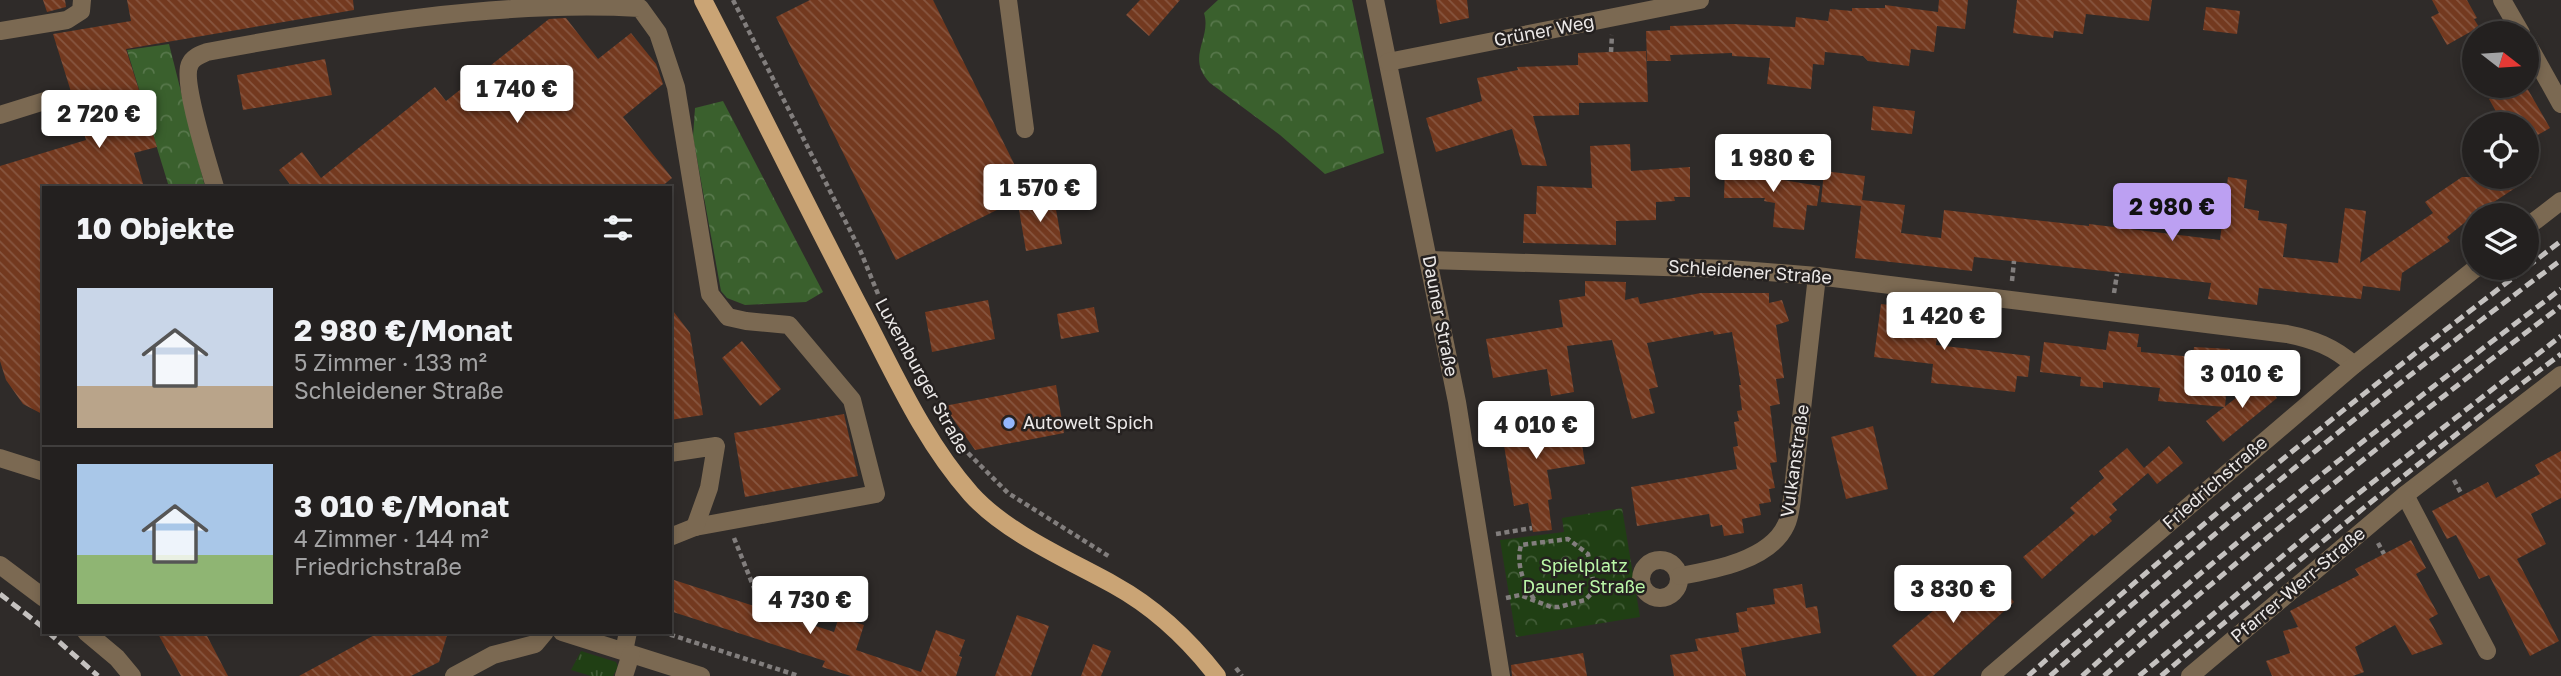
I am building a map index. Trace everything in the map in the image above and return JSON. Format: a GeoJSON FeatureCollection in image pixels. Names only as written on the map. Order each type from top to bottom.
{"type":"FeatureCollection","features":[{"type":"Feature","properties":{"kind":"main road","name":"Luxemburger Straße"},"geometry":{"type":"LineString","coordinates":[[703,0],[893,373],[934,447],[953,472],[973,497],[1023,535],[1140,601],[1202,657],[1217,676]]}},
{"type":"Feature","properties":{"kind":"street"},"geometry":{"type":"LineString","coordinates":[[0,31],[67,20],[81,11],[82,0]]}},
{"type":"Feature","properties":{"kind":"street"},"geometry":{"type":"LineString","coordinates":[[1008,0],[1025,129]]}},
{"type":"Feature","properties":{"kind":"street","name":"Dauner Straße"},"geometry":{"type":"LineString","coordinates":[[1375,0],[1457,402],[1501,676]]}},
{"type":"Feature","properties":{"kind":"street","name":"Grüner Weg"},"geometry":{"type":"LineString","coordinates":[[1388,62],[1700,0]]}},
{"type":"Feature","properties":{"kind":"street"},"geometry":{"type":"LineString","coordinates":[[2502,0],[2514,21]]}},
{"type":"Feature","properties":{"kind":"street"},"geometry":{"type":"LineString","coordinates":[[215,186],[188,85],[189,65],[195,56],[467,4],[604,2],[640,8],[658,33],[676,87],[710,294],[728,317],[789,325],[843,389],[852,400],[876,494],[695,527],[672,536]]}},
{"type":"Feature","properties":{"kind":"street"},"geometry":{"type":"LineString","coordinates":[[2539,64],[2561,103]]}},
{"type":"Feature","properties":{"kind":"street"},"geometry":{"type":"LineString","coordinates":[[0,115],[51,99]]}},
{"type":"Feature","properties":{"kind":"street"},"geometry":{"type":"LineString","coordinates":[[2539,218],[2561,201]]}},
{"type":"Feature","properties":{"kind":"street","name":"Schleidener Straße"},"geometry":{"type":"LineString","coordinates":[[1429,260],[1729,269],[1817,276],[2287,334],[2325,345],[2339,352],[2354,365]]}},
{"type":"Feature","properties":{"kind":"street","name":"Vulkanstraße"},"geometry":{"type":"LineString","coordinates":[[1680,576],[1715,570],[1745,560],[1769,545],[1786,525],[1792,498],[1817,276]]}},
{"type":"Feature","properties":{"kind":"street","name":"Friedrichstraße"},"geometry":{"type":"LineString","coordinates":[[1990,676],[2354,365],[2462,279]]}},
{"type":"Feature","properties":{"kind":"street","name":"Pfarrer-Werr-Straße"},"geometry":{"type":"LineString","coordinates":[[2190,676],[2405,495],[2561,375]]}},
{"type":"Feature","properties":{"kind":"street"},"geometry":{"type":"LineString","coordinates":[[672,453],[716,446],[709,488],[695,527]]}},
{"type":"Feature","properties":{"kind":"street"},"geometry":{"type":"LineString","coordinates":[[0,458],[42,471]]}},
{"type":"Feature","properties":{"kind":"street"},"geometry":{"type":"LineString","coordinates":[[2405,495],[2487,651]]}},
{"type":"Feature","properties":{"kind":"street"},"geometry":{"type":"LineString","coordinates":[[1661,559],[1673,564],[1680,576],[1674,593],[1663,598],[1651,596],[1641,582],[1643,568],[1648,563],[1661,559]]}},
{"type":"Feature","properties":{"kind":"street"},"geometry":{"type":"LineString","coordinates":[[0,565],[42,596]]}},
{"type":"Feature","properties":{"kind":"street"},"geometry":{"type":"LineString","coordinates":[[88,634],[117,658],[132,676]]}},
{"type":"Feature","properties":{"kind":"street"},"geometry":{"type":"LineString","coordinates":[[454,676],[493,655],[535,644],[543,634]]}},
{"type":"Feature","properties":{"kind":"street"},"geometry":{"type":"LineString","coordinates":[[568,634],[701,676]]}},
{"type":"Feature","properties":{"kind":"street"},"geometry":{"type":"LineString","coordinates":[[624,676],[628,634]]}},
{"type":"Feature","properties":{"kind":"path"},"geometry":{"type":"LineString","coordinates":[[733,0],[860,250],[880,299]]}},
{"type":"Feature","properties":{"kind":"path"},"geometry":{"type":"LineString","coordinates":[[962,448],[1008,493],[1120,563]]}},
{"type":"Feature","properties":{"kind":"path"},"geometry":{"type":"LineString","coordinates":[[727,521],[760,603]]}},
{"type":"Feature","properties":{"kind":"path"},"geometry":{"type":"LineString","coordinates":[[1478,537],[1532,528]]}},
{"type":"Feature","properties":{"kind":"path"},"geometry":{"type":"LineString","coordinates":[[1534,599],[1522,576],[1518,557],[1521,545],[1568,539],[1588,554],[1595,590]]}},
{"type":"Feature","properties":{"kind":"path"},"geometry":{"type":"LineString","coordinates":[[1489,603],[1514,596],[1534,599],[1546,606],[1559,607],[1585,600],[1595,590],[1641,582]]}},
{"type":"Feature","properties":{"kind":"path"},"geometry":{"type":"LineString","coordinates":[[668,634],[799,676]]}},
{"type":"Feature","properties":{"kind":"path"},"geometry":{"type":"LineString","coordinates":[[1235,667],[1242,676]]}},
{"type":"Feature","properties":{"kind":"green space"},"geometry":{"type":"Polygon","coordinates":[[[1218,0],[1352,0],[1384,153],[1325,174],[1280,135],[1210,83],[1203,74],[1199,56],[1205,31],[1204,13],[1218,0]]]}},
{"type":"Feature","properties":{"kind":"green space"},"geometry":{"type":"Polygon","coordinates":[[[169,44],[205,186],[169,186],[127,50],[169,44]]]}},
{"type":"Feature","properties":{"kind":"green space"},"geometry":{"type":"Polygon","coordinates":[[[723,101],[823,292],[806,302],[745,305],[727,298],[721,291],[693,137],[695,108],[723,101]]]}},
{"type":"Feature","properties":{"kind":"green space","name":"Spielplatz Dauner Straße"},"geometry":{"type":"Polygon","coordinates":[[[1622,508],[1640,617],[1516,637],[1500,540],[1564,532],[1562,518],[1622,508]]]}},
{"type":"Feature","properties":{"kind":"green space"},"geometry":{"type":"Polygon","coordinates":[[[581,651],[616,662],[618,667],[613,676],[591,676],[571,670],[581,651]]]}},
{"type":"Feature","properties":{"kind":"building"},"geometry":{"type":"Polygon","coordinates":[[[43,0],[65,0],[66,7],[47,12],[43,0]]]}},
{"type":"Feature","properties":{"kind":"building"},"geometry":{"type":"Polygon","coordinates":[[[127,0],[353,0],[354,10],[126,49],[157,147],[134,153],[144,186],[42,186],[42,414],[23,404],[6,380],[0,361],[0,166],[86,140],[53,34],[131,21],[127,0]]]}},
{"type":"Feature","properties":{"kind":"building"},"geometry":{"type":"Polygon","coordinates":[[[810,0],[933,0],[1029,194],[896,260],[776,17],[810,0]]]}},
{"type":"Feature","properties":{"kind":"building"},"geometry":{"type":"Polygon","coordinates":[[[1140,0],[1180,0],[1149,36],[1126,15],[1140,0]]]}},
{"type":"Feature","properties":{"kind":"building"},"geometry":{"type":"Polygon","coordinates":[[[1436,0],[1467,0],[1469,18],[1440,24],[1436,0]]]}},
{"type":"Feature","properties":{"kind":"building"},"geometry":{"type":"Polygon","coordinates":[[[1939,0],[1968,0],[1965,29],[1937,26],[1934,52],[1911,49],[1909,66],[1868,61],[1863,56],[1825,52],[1824,65],[1813,64],[1811,89],[1767,84],[1770,58],[1732,56],[1732,53],[1670,55],[1671,61],[1647,61],[1646,31],[1670,30],[1670,26],[1733,24],[1795,27],[1796,17],[1828,21],[1830,9],[1852,11],[1852,8],[1885,8],[1885,5],[1938,12],[1939,0]]]}},
{"type":"Feature","properties":{"kind":"building"},"geometry":{"type":"Polygon","coordinates":[[[2017,0],[2152,0],[2149,21],[2086,14],[2083,34],[2054,31],[2053,38],[2013,33],[2017,0]]]}},
{"type":"Feature","properties":{"kind":"building"},"geometry":{"type":"Polygon","coordinates":[[[2432,0],[2467,0],[2477,18],[2475,21],[2462,21],[2462,37],[2447,45],[2431,17],[2439,13],[2432,0]]]}},
{"type":"Feature","properties":{"kind":"building"},"geometry":{"type":"Polygon","coordinates":[[[2206,7],[2240,11],[2237,34],[2203,30],[2206,7]]]}},
{"type":"Feature","properties":{"kind":"building"},"geometry":{"type":"Polygon","coordinates":[[[566,18],[598,59],[631,33],[656,64],[663,84],[623,117],[672,178],[662,186],[291,186],[279,170],[302,152],[321,178],[435,87],[446,101],[549,19],[566,18]]]}},
{"type":"Feature","properties":{"kind":"building"},"geometry":{"type":"Polygon","coordinates":[[[1646,51],[1648,102],[1579,103],[1579,115],[1533,116],[1547,166],[1522,165],[1512,129],[1436,152],[1426,118],[1482,101],[1477,78],[1518,70],[1517,67],[1578,65],[1578,53],[1646,51]]]}},
{"type":"Feature","properties":{"kind":"building"},"geometry":{"type":"Polygon","coordinates":[[[325,59],[332,95],[243,110],[237,75],[325,59]]]}},
{"type":"Feature","properties":{"kind":"building"},"geometry":{"type":"Polygon","coordinates":[[[2533,98],[2550,128],[2539,134],[2539,112],[2496,112],[2489,99],[2533,98]]]}},
{"type":"Feature","properties":{"kind":"building"},"geometry":{"type":"Polygon","coordinates":[[[1873,106],[1915,111],[1912,134],[1871,130],[1873,106]]]}},
{"type":"Feature","properties":{"kind":"building"},"geometry":{"type":"Polygon","coordinates":[[[1630,144],[1631,171],[1690,167],[1690,197],[1674,197],[1675,201],[1656,202],[1656,220],[1616,221],[1616,245],[1523,243],[1524,214],[1536,214],[1537,186],[1592,188],[1590,146],[1630,144]]]}},
{"type":"Feature","properties":{"kind":"building"},"geometry":{"type":"Polygon","coordinates":[[[1725,167],[1751,167],[1778,172],[1777,179],[1820,186],[1817,206],[1807,205],[1804,230],[1773,227],[1775,203],[1764,201],[1765,198],[1724,198],[1725,167]]]}},
{"type":"Feature","properties":{"kind":"building"},"geometry":{"type":"Polygon","coordinates":[[[1824,171],[1865,176],[1862,200],[1905,205],[1901,233],[1941,238],[1944,210],[2220,240],[2228,177],[2247,180],[2244,208],[2259,211],[2258,220],[2287,224],[2283,257],[2338,263],[2345,208],[2366,211],[2360,263],[2433,213],[2425,202],[2462,177],[2462,189],[2514,189],[2492,203],[2462,203],[2462,225],[2447,237],[2450,241],[2402,273],[2400,291],[2363,286],[2361,299],[2259,288],[2257,305],[2208,299],[2211,283],[1974,257],[1972,271],[1855,258],[1861,206],[1821,202],[1824,171]]]}},
{"type":"Feature","properties":{"kind":"building"},"geometry":{"type":"Polygon","coordinates":[[[1054,198],[1062,244],[1026,251],[1018,204],[1054,198]]]}},
{"type":"Feature","properties":{"kind":"building"},"geometry":{"type":"Polygon","coordinates":[[[1585,281],[1626,282],[1625,300],[1638,297],[1640,304],[1701,293],[1769,293],[1769,303],[1782,300],[1789,321],[1776,325],[1784,378],[1776,379],[1780,404],[1770,406],[1777,462],[1770,463],[1775,488],[1769,489],[1771,502],[1759,504],[1761,515],[1742,519],[1744,533],[1724,536],[1722,525],[1711,527],[1709,514],[1637,526],[1631,487],[1737,469],[1733,447],[1738,446],[1734,422],[1739,421],[1737,411],[1742,410],[1741,385],[1732,332],[1714,335],[1713,331],[1647,343],[1658,387],[1649,389],[1655,413],[1632,419],[1612,340],[1567,346],[1574,392],[1551,396],[1547,369],[1493,378],[1486,339],[1563,327],[1559,300],[1585,296],[1585,281]]]}},
{"type":"Feature","properties":{"kind":"building"},"geometry":{"type":"Polygon","coordinates":[[[988,300],[995,339],[932,352],[925,312],[988,300]]]}},
{"type":"Feature","properties":{"kind":"building"},"geometry":{"type":"Polygon","coordinates":[[[1881,304],[1940,311],[1936,345],[2030,356],[2028,377],[2017,376],[2015,392],[1931,383],[1933,364],[1874,357],[1881,304]]]}},
{"type":"Feature","properties":{"kind":"building"},"geometry":{"type":"Polygon","coordinates":[[[1094,307],[1099,332],[1061,339],[1057,314],[1094,307]]]}},
{"type":"Feature","properties":{"kind":"building"},"geometry":{"type":"Polygon","coordinates":[[[672,310],[690,333],[703,415],[672,420],[672,310]]]}},
{"type":"Feature","properties":{"kind":"building"},"geometry":{"type":"Polygon","coordinates":[[[2109,331],[2139,334],[2137,347],[2141,347],[2141,352],[2193,357],[2194,347],[2230,349],[2225,407],[2158,401],[2160,388],[2103,382],[2103,388],[2080,386],[2081,377],[2040,372],[2044,342],[2106,350],[2109,331]]]}},
{"type":"Feature","properties":{"kind":"building"},"geometry":{"type":"Polygon","coordinates":[[[742,341],[781,389],[760,406],[722,358],[742,341]]]}},
{"type":"Feature","properties":{"kind":"building"},"geometry":{"type":"Polygon","coordinates":[[[2262,378],[2277,398],[2223,442],[2206,421],[2262,378]]]}},
{"type":"Feature","properties":{"kind":"building","name":"Autowelt Spich"},"geometry":{"type":"Polygon","coordinates":[[[1056,385],[1064,433],[975,450],[944,406],[1056,385]]]}},
{"type":"Feature","properties":{"kind":"building"},"geometry":{"type":"Polygon","coordinates":[[[1543,407],[1548,436],[1580,431],[1585,464],[1547,470],[1552,499],[1548,500],[1552,530],[1533,532],[1528,503],[1514,506],[1499,415],[1543,407]]]}},
{"type":"Feature","properties":{"kind":"building"},"geometry":{"type":"Polygon","coordinates":[[[844,414],[858,476],[745,497],[734,433],[844,414]]]}},
{"type":"Feature","properties":{"kind":"building"},"geometry":{"type":"Polygon","coordinates":[[[1873,426],[1888,489],[1846,499],[1831,437],[1873,426]]]}},
{"type":"Feature","properties":{"kind":"building"},"geometry":{"type":"Polygon","coordinates":[[[2169,446],[2183,463],[2157,484],[2148,473],[2112,504],[2117,510],[2109,517],[2112,521],[2094,536],[2092,534],[2042,579],[2023,557],[2075,513],[2070,508],[2104,478],[2099,471],[2127,448],[2144,468],[2169,446]]]}},
{"type":"Feature","properties":{"kind":"building"},"geometry":{"type":"Polygon","coordinates":[[[2561,451],[2561,498],[2531,514],[2546,544],[2517,559],[2559,641],[2530,656],[2489,575],[2479,579],[2456,535],[2447,539],[2432,511],[2488,482],[2496,498],[2540,474],[2535,465],[2561,451]]]}},
{"type":"Feature","properties":{"kind":"building"},"geometry":{"type":"Polygon","coordinates":[[[2411,540],[2426,568],[2416,574],[2438,614],[2429,619],[2443,644],[2412,655],[2395,625],[2355,647],[2364,672],[2353,676],[2272,676],[2266,661],[2290,653],[2283,631],[2298,627],[2290,611],[2359,575],[2355,569],[2411,540]]]}},
{"type":"Feature","properties":{"kind":"building"},"geometry":{"type":"Polygon","coordinates":[[[1984,567],[2014,602],[1933,676],[1917,676],[1892,646],[1984,567]]]}},
{"type":"Feature","properties":{"kind":"building"},"geometry":{"type":"Polygon","coordinates":[[[674,580],[834,632],[839,617],[864,625],[856,650],[921,672],[936,630],[965,640],[959,656],[962,657],[956,676],[851,676],[822,667],[825,661],[672,612],[674,580]]]}},
{"type":"Feature","properties":{"kind":"building"},"geometry":{"type":"Polygon","coordinates":[[[1802,584],[1806,608],[1817,606],[1821,633],[1741,648],[1746,676],[1674,676],[1670,655],[1698,651],[1695,639],[1739,632],[1736,613],[1747,611],[1747,608],[1775,604],[1773,589],[1802,584]]]}},
{"type":"Feature","properties":{"kind":"building"},"geometry":{"type":"Polygon","coordinates":[[[1017,615],[1049,626],[1031,676],[995,676],[1017,615]]]}},
{"type":"Feature","properties":{"kind":"building"},"geometry":{"type":"Polygon","coordinates":[[[158,634],[206,634],[228,676],[181,676],[158,634]]]}},
{"type":"Feature","properties":{"kind":"building"},"geometry":{"type":"Polygon","coordinates":[[[376,634],[447,634],[439,662],[411,676],[299,676],[376,634]]]}},
{"type":"Feature","properties":{"kind":"building"},"geometry":{"type":"Polygon","coordinates":[[[1093,644],[1111,651],[1101,676],[1081,676],[1093,644]]]}},
{"type":"Feature","properties":{"kind":"building"},"geometry":{"type":"Polygon","coordinates":[[[1583,653],[1587,676],[1512,676],[1511,665],[1583,653]]]}},
{"type":"Feature","properties":{"kind":"railway"},"geometry":{"type":"LineString","coordinates":[[2539,258],[2561,241]]}},
{"type":"Feature","properties":{"kind":"railway"},"geometry":{"type":"LineString","coordinates":[[2050,676],[2301,463],[2561,260]]}},
{"type":"Feature","properties":{"kind":"railway"},"geometry":{"type":"LineString","coordinates":[[2028,676],[2149,570],[2273,467],[2510,280]]}},
{"type":"Feature","properties":{"kind":"railway"},"geometry":{"type":"LineString","coordinates":[[2082,676],[2198,575],[2317,478],[2561,289]]}},
{"type":"Feature","properties":{"kind":"railway"},"geometry":{"type":"LineString","coordinates":[[2104,676],[2330,487],[2561,306]]}},
{"type":"Feature","properties":{"kind":"railway"},"geometry":{"type":"LineString","coordinates":[[2139,676],[2346,503],[2561,336]]}},
{"type":"Feature","properties":{"kind":"railway"},"geometry":{"type":"LineString","coordinates":[[2161,676],[2359,512],[2561,354]]}},
{"type":"Feature","properties":{"kind":"railway"},"geometry":{"type":"LineString","coordinates":[[0,594],[42,626]]}},
{"type":"Feature","properties":{"kind":"railway"},"geometry":{"type":"LineString","coordinates":[[50,634],[98,676]]}},
{"type":"Feature","properties":{"kind":"place","name":"Autowelt Spich"},"geometry":{"type":"Point","coordinates":[1009,423]}}]}
